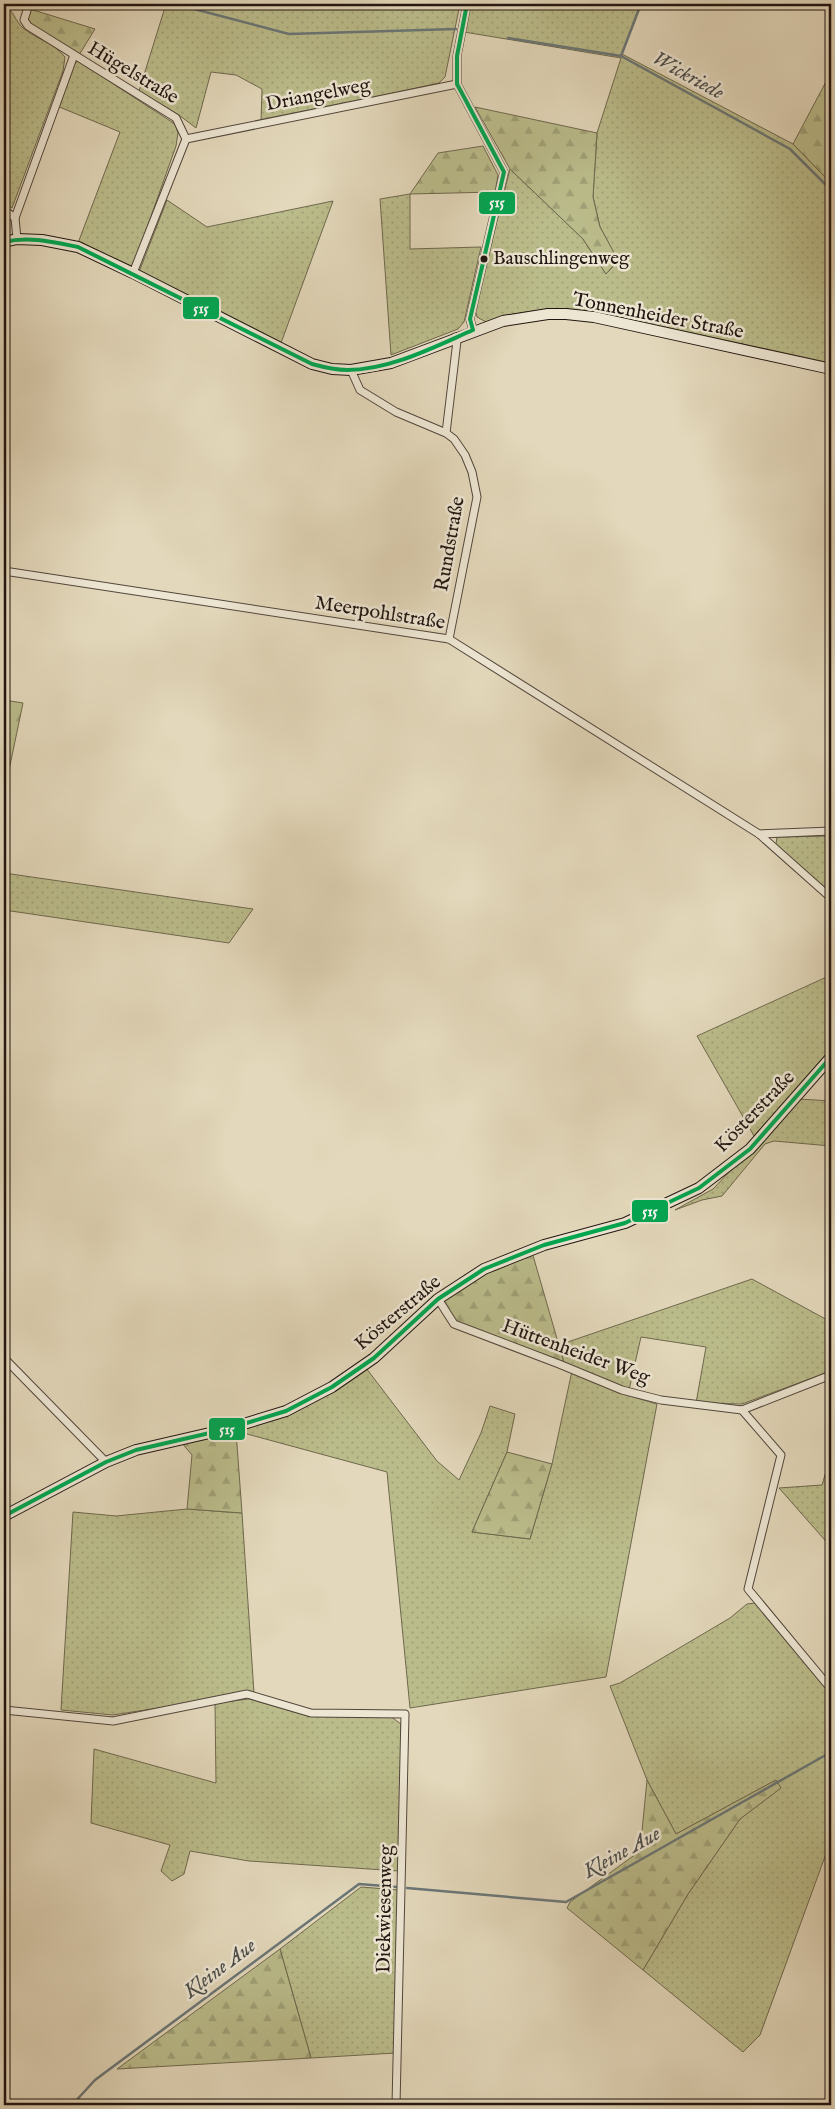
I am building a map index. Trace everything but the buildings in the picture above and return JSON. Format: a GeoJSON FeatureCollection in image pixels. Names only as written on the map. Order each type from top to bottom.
{"type":"FeatureCollection","features":[{"type":"Feature","properties":{"kind":"main road","name":"Tonnenheider Straße"},"geometry":{"type":"LineString","coordinates":[[4,242],[17,239],[42,240],[78,247],[312,364],[332,369],[350,370],[391,362],[503,320],[527,316],[566,314],[594,317],[831,370]]}},
{"type":"Feature","properties":{"kind":"main road","name":"Kösterstraße"},"geometry":{"type":"LineString","coordinates":[[4,1516],[106,1462],[136,1450],[227,1429],[286,1411],[332,1387],[374,1358],[438,1299],[484,1268],[544,1245],[625,1224],[699,1188],[750,1149],[831,1057]]}},
{"type":"Feature","properties":{"kind":"street","name":"Hügelstraße"},"geometry":{"type":"LineString","coordinates":[[29,4],[24,20],[28,26],[176,118],[186,139]]}},
{"type":"Feature","properties":{"kind":"street"},"geometry":{"type":"LineString","coordinates":[[467,4],[457,56],[457,84],[504,172],[470,319],[473,330]]}},
{"type":"Feature","properties":{"kind":"street"},"geometry":{"type":"LineString","coordinates":[[17,239],[15,218],[74,56]]}},
{"type":"Feature","properties":{"kind":"street","name":"Driangelweg"},"geometry":{"type":"LineString","coordinates":[[186,139],[457,84]]}},
{"type":"Feature","properties":{"kind":"street"},"geometry":{"type":"LineString","coordinates":[[133,273],[186,139]]}},
{"type":"Feature","properties":{"kind":"street"},"geometry":{"type":"LineString","coordinates":[[4,210],[15,218]]}},
{"type":"Feature","properties":{"kind":"street"},"geometry":{"type":"LineString","coordinates":[[446,433],[457,341],[455,338]]}},
{"type":"Feature","properties":{"kind":"street","name":"Rundstraße"},"geometry":{"type":"LineString","coordinates":[[350,370],[360,390],[396,412],[446,433],[465,455],[472,472],[476,497],[449,639]]}},
{"type":"Feature","properties":{"kind":"street","name":"Meerpohlstraße"},"geometry":{"type":"LineString","coordinates":[[4,571],[449,639],[759,834],[831,898]]}},
{"type":"Feature","properties":{"kind":"street"},"geometry":{"type":"LineString","coordinates":[[759,834],[831,831]]}},
{"type":"Feature","properties":{"kind":"street","name":"Hüttenheider Weg"},"geometry":{"type":"LineString","coordinates":[[438,1299],[454,1324],[622,1390],[660,1400],[742,1410],[831,1375]]}},
{"type":"Feature","properties":{"kind":"street"},"geometry":{"type":"LineString","coordinates":[[4,1358],[106,1462]]}},
{"type":"Feature","properties":{"kind":"street"},"geometry":{"type":"LineString","coordinates":[[742,1410],[781,1455],[748,1589],[831,1688]]}},
{"type":"Feature","properties":{"kind":"street","name":"Diekwiesenweg"},"geometry":{"type":"LineString","coordinates":[[4,1710],[113,1721],[247,1694],[311,1713],[405,1714],[396,2105]]}},
{"type":"Feature","properties":{"kind":"green space"},"geometry":{"type":"Polygon","coordinates":[[[4,4],[10,9],[23,28],[56,48],[65,57],[63,71],[12,208],[4,204],[4,4]]]}},
{"type":"Feature","properties":{"kind":"green space"},"geometry":{"type":"Polygon","coordinates":[[[166,4],[460,4],[445,77],[439,83],[261,122],[262,89],[236,75],[211,72],[196,128],[179,115],[139,91],[166,4]]]}},
{"type":"Feature","properties":{"kind":"green space"},"geometry":{"type":"Polygon","coordinates":[[[470,4],[640,4],[622,54],[793,144],[831,183],[831,363],[595,312],[567,310],[526,312],[486,322],[477,317],[475,309],[510,169],[583,239],[606,274],[618,261],[600,227],[593,197],[597,133],[621,58],[464,32],[470,4]]]}},
{"type":"Feature","properties":{"kind":"green space"},"geometry":{"type":"Polygon","coordinates":[[[30,9],[95,29],[79,55],[33,26],[28,19],[30,9]]]}},
{"type":"Feature","properties":{"kind":"green space"},"geometry":{"type":"Polygon","coordinates":[[[78,61],[175,124],[178,133],[176,146],[133,267],[78,243],[120,132],[57,106],[73,65],[78,61]]]}},
{"type":"Feature","properties":{"kind":"green space"},"geometry":{"type":"Polygon","coordinates":[[[829,76],[831,78],[831,183],[793,144],[829,76]]]}},
{"type":"Feature","properties":{"kind":"green space"},"geometry":{"type":"Polygon","coordinates":[[[475,107],[597,133],[593,197],[600,227],[618,260],[606,274],[583,239],[510,169],[475,107]]]}},
{"type":"Feature","properties":{"kind":"green space"},"geometry":{"type":"Polygon","coordinates":[[[483,146],[498,175],[495,192],[410,194],[438,153],[483,146]]]}},
{"type":"Feature","properties":{"kind":"green space"},"geometry":{"type":"Polygon","coordinates":[[[410,194],[410,249],[481,247],[464,322],[458,329],[391,355],[380,199],[410,194]]]}},
{"type":"Feature","properties":{"kind":"green space"},"geometry":{"type":"Polygon","coordinates":[[[167,200],[207,227],[333,201],[281,343],[139,272],[167,200]]]}},
{"type":"Feature","properties":{"kind":"green space"},"geometry":{"type":"Polygon","coordinates":[[[4,700],[23,703],[4,794],[4,700]]]}},
{"type":"Feature","properties":{"kind":"green space"},"geometry":{"type":"Polygon","coordinates":[[[831,836],[831,890],[829,891],[776,844],[777,837],[831,836]]]}},
{"type":"Feature","properties":{"kind":"green space"},"geometry":{"type":"Polygon","coordinates":[[[4,873],[253,909],[229,943],[4,910],[4,873]]]}},
{"type":"Feature","properties":{"kind":"green space"},"geometry":{"type":"Polygon","coordinates":[[[831,975],[831,1049],[754,1136],[697,1036],[831,975]]]}},
{"type":"Feature","properties":{"kind":"green space"},"geometry":{"type":"Polygon","coordinates":[[[799,1099],[831,1101],[831,1146],[774,1141],[765,1144],[722,1196],[702,1200],[675,1210],[713,1189],[799,1099]]]}},
{"type":"Feature","properties":{"kind":"green space"},"geometry":{"type":"Polygon","coordinates":[[[532,1252],[564,1363],[455,1323],[441,1299],[485,1270],[532,1252]]]}},
{"type":"Feature","properties":{"kind":"green space"},"geometry":{"type":"Polygon","coordinates":[[[752,1279],[831,1322],[831,1371],[742,1404],[696,1403],[706,1347],[641,1337],[629,1390],[564,1363],[559,1345],[752,1279]]]}},
{"type":"Feature","properties":{"kind":"green space"},"geometry":{"type":"Polygon","coordinates":[[[366,1368],[437,1461],[459,1480],[481,1433],[490,1406],[515,1414],[507,1452],[472,1532],[530,1539],[552,1464],[572,1371],[619,1393],[657,1404],[606,1677],[410,1708],[387,1472],[236,1431],[285,1415],[366,1368]]]}},
{"type":"Feature","properties":{"kind":"green space"},"geometry":{"type":"Polygon","coordinates":[[[236,1431],[242,1513],[187,1509],[192,1455],[181,1442],[236,1431]]]}},
{"type":"Feature","properties":{"kind":"green space"},"geometry":{"type":"Polygon","coordinates":[[[507,1452],[552,1464],[530,1539],[472,1532],[507,1452]]]}},
{"type":"Feature","properties":{"kind":"green space"},"geometry":{"type":"Polygon","coordinates":[[[831,1455],[831,1547],[779,1488],[822,1485],[831,1455]]]}},
{"type":"Feature","properties":{"kind":"green space"},"geometry":{"type":"Polygon","coordinates":[[[187,1509],[242,1513],[254,1693],[113,1715],[61,1710],[73,1512],[116,1516],[187,1509]]]}},
{"type":"Feature","properties":{"kind":"green space"},"geometry":{"type":"Polygon","coordinates":[[[755,1603],[831,1693],[831,1840],[760,2035],[743,2052],[643,1970],[688,1894],[740,1819],[780,1788],[776,1780],[676,1834],[647,1780],[610,1686],[620,1683],[730,1618],[747,1604],[755,1603]]]}},
{"type":"Feature","properties":{"kind":"green space"},"geometry":{"type":"Polygon","coordinates":[[[249,1699],[308,1716],[390,1716],[401,1724],[399,1871],[249,1861],[190,1851],[184,1874],[172,1881],[161,1871],[170,1845],[91,1823],[94,1749],[216,1783],[215,1703],[249,1699]]]}},
{"type":"Feature","properties":{"kind":"green space"},"geometry":{"type":"Polygon","coordinates":[[[647,1780],[676,1834],[776,1780],[781,1788],[740,1819],[688,1894],[643,1970],[567,1908],[570,1902],[640,1851],[647,1780]]]}},
{"type":"Feature","properties":{"kind":"green space"},"geometry":{"type":"Polygon","coordinates":[[[361,1887],[399,1890],[396,2053],[311,2058],[280,1949],[361,1887]]]}},
{"type":"Feature","properties":{"kind":"green space"},"geometry":{"type":"Polygon","coordinates":[[[280,1949],[311,2058],[117,2069],[280,1949]]]}},
{"type":"Feature","properties":{"kind":"waterway","name":"Wickriede"},"geometry":{"type":"LineString","coordinates":[[175,4],[289,34],[456,29]]}},
{"type":"Feature","properties":{"kind":"waterway"},"geometry":{"type":"LineString","coordinates":[[621,56],[641,4]]}},
{"type":"Feature","properties":{"kind":"waterway","name":"Wickriede"},"geometry":{"type":"LineString","coordinates":[[508,38],[621,56],[790,149],[831,190]]}},
{"type":"Feature","properties":{"kind":"waterway","name":"Kleine Aue"},"geometry":{"type":"LineString","coordinates":[[407,1888],[566,1902],[831,1752]]}},
{"type":"Feature","properties":{"kind":"waterway","name":"Kleine Aue"},"geometry":{"type":"LineString","coordinates":[[72,2105],[95,2080],[359,1884],[397,1887]]}},
{"type":"Feature","properties":{"kind":"transit line","name":"515"},"geometry":{"type":"LineString","coordinates":[[4,242],[32,240],[78,247],[312,364],[329,368],[363,369],[395,362],[473,330],[470,319],[504,172],[457,84],[457,56],[467,4]]}},
{"type":"Feature","properties":{"kind":"transit line","name":"515"},"geometry":{"type":"LineString","coordinates":[[4,1516],[106,1462],[136,1450],[227,1429],[286,1411],[332,1387],[374,1358],[438,1299],[484,1269],[544,1245],[625,1223],[699,1188],[750,1149],[831,1057]]}},
{"type":"Feature","properties":{"kind":"place","name":"Bauschlingenweg"},"geometry":{"type":"Point","coordinates":[484,259]}}]}
